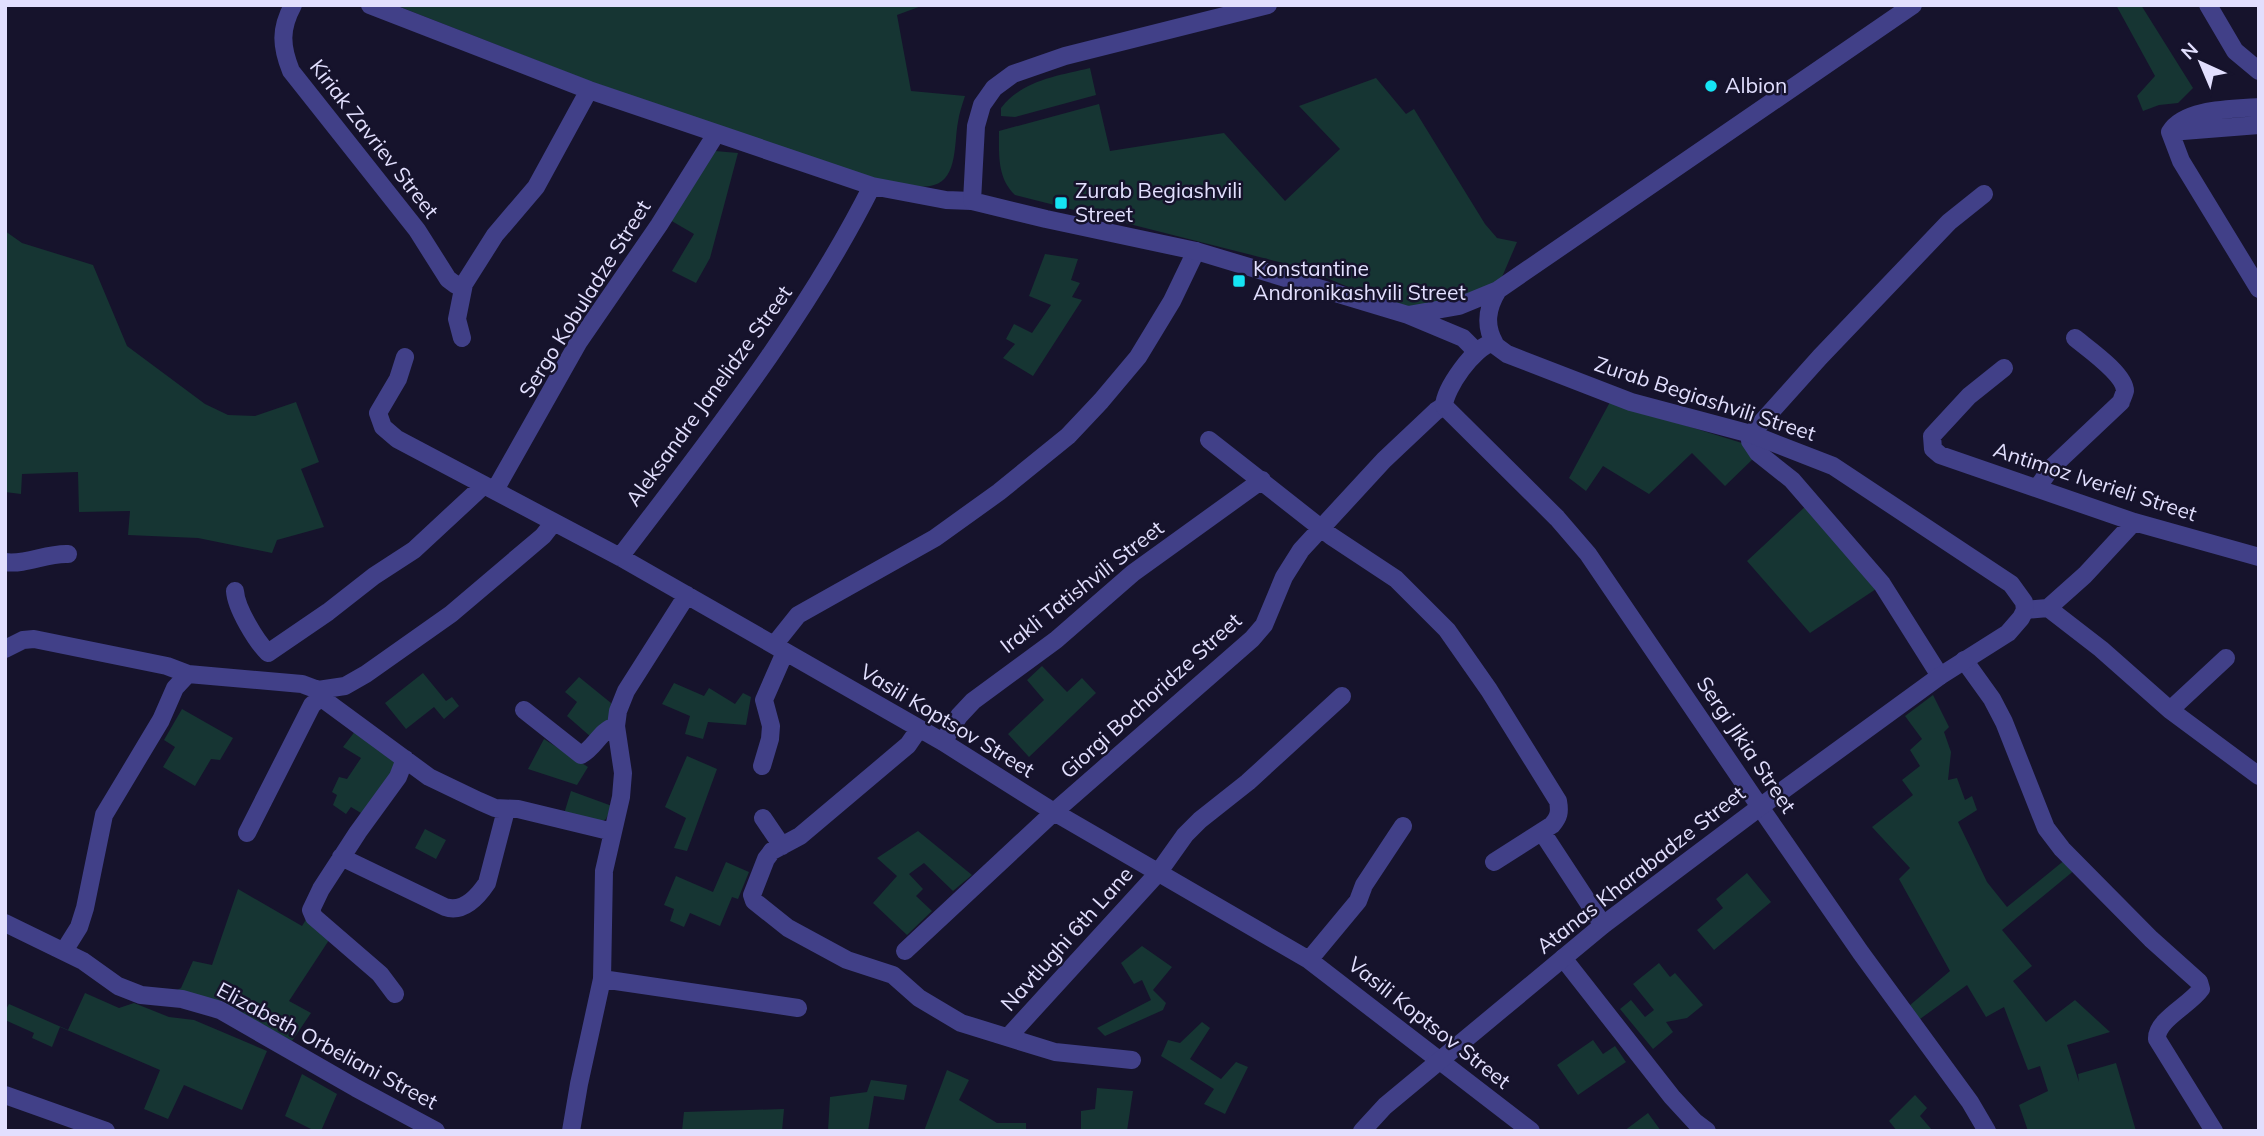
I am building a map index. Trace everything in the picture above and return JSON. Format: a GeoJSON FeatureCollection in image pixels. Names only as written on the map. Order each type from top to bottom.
{"type":"FeatureCollection","features":[{"type":"Feature","properties":{"kind":"street","name":"Kiriak Zavriev Street"},"geometry":{"type":"LineString","coordinates":[[293,5],[285,19],[281,36],[284,54],[292,71],[416,230],[448,279],[456,285],[464,284]]}},
{"type":"Feature","properties":{"kind":"street"},"geometry":{"type":"LineString","coordinates":[[370,5],[589,90],[872,186],[946,200],[972,201],[1196,251],[1408,315],[1462,337],[1472,338],[1488,328]]}},
{"type":"Feature","properties":{"kind":"street"},"geometry":{"type":"LineString","coordinates":[[972,201],[976,126],[982,105],[994,88],[1013,74],[1065,56],[1268,5]]}},
{"type":"Feature","properties":{"kind":"street"},"geometry":{"type":"LineString","coordinates":[[1474,355],[1472,347],[1453,327],[1455,310],[1498,290],[1913,5]]}},
{"type":"Feature","properties":{"kind":"street"},"geometry":{"type":"LineString","coordinates":[[2208,5],[2235,51],[2259,71]]}},
{"type":"Feature","properties":{"kind":"street"},"geometry":{"type":"LineString","coordinates":[[462,338],[457,319],[464,284],[495,235],[536,187],[589,90]]}},
{"type":"Feature","properties":{"kind":"street"},"geometry":{"type":"LineString","coordinates":[[2259,107],[2214,111],[2193,116],[2174,125],[2171,132],[2181,161],[2259,289]]}},
{"type":"Feature","properties":{"kind":"street"},"geometry":{"type":"LineString","coordinates":[[2171,132],[2259,125]]}},
{"type":"Feature","properties":{"kind":"street","name":"Sergo Kobuladze Street"},"geometry":{"type":"LineString","coordinates":[[235,591],[251,629],[268,653],[414,550],[490,487],[578,343],[659,225],[716,134]]}},
{"type":"Feature","properties":{"kind":"street","name":"Aleksandre Janelidze Street"},"geometry":{"type":"LineString","coordinates":[[620,557],[778,346],[845,239],[872,186]]}},
{"type":"Feature","properties":{"kind":"street"},"geometry":{"type":"LineString","coordinates":[[1940,676],[1882,584],[1792,480],[1752,446],[1750,441],[1751,434],[1820,357],[1949,222],[1984,194]]}},
{"type":"Feature","properties":{"kind":"street"},"geometry":{"type":"LineString","coordinates":[[762,766],[771,726],[764,700],[780,648],[799,615],[935,538],[999,492],[1068,436],[1139,357],[1196,251]]}},
{"type":"Feature","properties":{"kind":"street"},"geometry":{"type":"LineString","coordinates":[[1474,355],[1489,343],[1491,302],[1498,290]]}},
{"type":"Feature","properties":{"kind":"street"},"geometry":{"type":"LineString","coordinates":[[1408,315],[1478,305],[1488,328]]}},
{"type":"Feature","properties":{"kind":"street","name":"Zurab Begiashvili Street"},"geometry":{"type":"LineString","coordinates":[[1488,328],[1507,354],[1631,402],[1751,434],[1833,466],[2011,584],[2024,602],[2025,610]]}},
{"type":"Feature","properties":{"kind":"street"},"geometry":{"type":"LineString","coordinates":[[2038,487],[2051,468],[2121,402],[2125,392],[2122,380],[2075,338]]}},
{"type":"Feature","properties":{"kind":"street","name":"Giorgi Bochoridze Street"},"geometry":{"type":"LineString","coordinates":[[905,951],[1054,812],[1252,639],[1264,625],[1290,565],[1301,550],[1384,460],[1444,406],[1447,393],[1474,355]]}},
{"type":"Feature","properties":{"kind":"street","name":"Vasili Koptsov Street"},"geometry":{"type":"LineString","coordinates":[[405,357],[398,379],[378,413],[379,421],[397,439],[620,557],[780,648],[1309,960],[1531,1131]]}},
{"type":"Feature","properties":{"kind":"street","name":"Antimoz Iverieli Street"},"geometry":{"type":"LineString","coordinates":[[2004,368],[1969,396],[1932,436],[1931,447],[1940,455],[2134,522],[2259,557]]}},
{"type":"Feature","properties":{"kind":"street","name":"Sergi Jikia Street"},"geometry":{"type":"LineString","coordinates":[[1444,406],[1548,509],[1588,554],[1861,953],[1970,1102],[1987,1131]]}},
{"type":"Feature","properties":{"kind":"street"},"geometry":{"type":"LineString","coordinates":[[1209,440],[1331,536],[1396,579],[1457,642],[1558,801],[1560,810],[1558,818],[1542,832],[1494,863]]}},
{"type":"Feature","properties":{"kind":"street","name":"Irakli Tatishvili Street"},"geometry":{"type":"LineString","coordinates":[[943,742],[959,716],[973,701],[1056,640],[1133,573],[1262,480]]}},
{"type":"Feature","properties":{"kind":"street"},"geometry":{"type":"LineString","coordinates":[[247,833],[319,693],[345,685],[366,674],[451,614],[543,536],[554,522]]}},
{"type":"Feature","properties":{"kind":"street"},"geometry":{"type":"LineString","coordinates":[[2025,610],[2048,608],[2085,575],[2134,522]]}},
{"type":"Feature","properties":{"kind":"street"},"geometry":{"type":"LineString","coordinates":[[5,562],[18,564],[48,555],[68,554]]}},
{"type":"Feature","properties":{"kind":"street"},"geometry":{"type":"LineString","coordinates":[[571,1131],[602,979],[603,890],[623,773],[616,726],[626,691],[687,595]]}},
{"type":"Feature","properties":{"kind":"street"},"geometry":{"type":"LineString","coordinates":[[2048,608],[2101,649],[2170,710],[2259,776]]}},
{"type":"Feature","properties":{"kind":"street","name":"Atanas Kharabadze Street"},"geometry":{"type":"LineString","coordinates":[[1362,1131],[1385,1106],[1603,925],[1940,676],[2008,633],[2025,610]]}},
{"type":"Feature","properties":{"kind":"street"},"geometry":{"type":"LineString","coordinates":[[5,649],[23,640],[34,639],[167,666],[188,674],[302,684],[319,693],[429,777],[495,808],[518,809],[613,832]]}},
{"type":"Feature","properties":{"kind":"street"},"geometry":{"type":"LineString","coordinates":[[2170,710],[2226,658]]}},
{"type":"Feature","properties":{"kind":"street"},"geometry":{"type":"LineString","coordinates":[[1964,660],[1992,699],[2004,722],[2046,828],[2151,940],[2199,982],[2201,989],[2195,998],[2163,1023],[2157,1032],[2157,1039],[2214,1131]]}},
{"type":"Feature","properties":{"kind":"street"},"geometry":{"type":"LineString","coordinates":[[64,951],[79,927],[85,908],[104,815],[161,720],[176,688],[188,674]]}},
{"type":"Feature","properties":{"kind":"street","name":"Navtlughi 6th Lane"},"geometry":{"type":"LineString","coordinates":[[1009,1036],[1158,873],[1185,835],[1342,696]]}},
{"type":"Feature","properties":{"kind":"street"},"geometry":{"type":"LineString","coordinates":[[524,710],[580,755],[589,750],[606,730],[616,726]]}},
{"type":"Feature","properties":{"kind":"street"},"geometry":{"type":"LineString","coordinates":[[919,729],[898,753],[800,836],[772,851],[766,859],[752,895],[758,906],[788,928],[848,960],[892,975],[926,1003],[961,1023],[1055,1052],[1132,1060]]}},
{"type":"Feature","properties":{"kind":"street"},"geometry":{"type":"LineString","coordinates":[[395,994],[380,974],[314,917],[311,910],[312,903],[341,857],[398,777],[405,758]]}},
{"type":"Feature","properties":{"kind":"street"},"geometry":{"type":"LineString","coordinates":[[341,857],[445,907],[453,910],[461,908],[480,893],[487,883],[506,810]]}},
{"type":"Feature","properties":{"kind":"street"},"geometry":{"type":"LineString","coordinates":[[763,818],[782,846]]}},
{"type":"Feature","properties":{"kind":"street"},"geometry":{"type":"LineString","coordinates":[[1309,960],[1359,901],[1364,885],[1403,826]]}},
{"type":"Feature","properties":{"kind":"street"},"geometry":{"type":"LineString","coordinates":[[1542,832],[1603,925]]}},
{"type":"Feature","properties":{"kind":"street","name":"Elizabeth Orbeliani Street"},"geometry":{"type":"LineString","coordinates":[[5,923],[83,961],[118,986],[141,995],[182,999],[220,1010],[436,1131]]}},
{"type":"Feature","properties":{"kind":"street"},"geometry":{"type":"LineString","coordinates":[[1563,958],[1672,1097],[1707,1131]]}},
{"type":"Feature","properties":{"kind":"street"},"geometry":{"type":"LineString","coordinates":[[602,979],[798,1008]]}},
{"type":"Feature","properties":{"kind":"street"},"geometry":{"type":"LineString","coordinates":[[5,1095],[64,1123],[106,1131]]}},
{"type":"Feature","properties":{"kind":"green space"},"geometry":{"type":"Polygon","coordinates":[[[395,5],[924,5],[897,15],[911,91],[965,96],[958,119],[951,167],[942,181],[934,185],[904,186],[874,181],[589,81],[395,5]]]}},
{"type":"Feature","properties":{"kind":"green space"},"geometry":{"type":"Polygon","coordinates":[[[2116,5],[2141,5],[2193,88],[2178,103],[2159,105],[2143,111],[2137,96],[2155,76],[2116,5]]]}},
{"type":"Feature","properties":{"kind":"green space"},"geometry":{"type":"Polygon","coordinates":[[[1090,68],[1096,95],[1015,117],[1001,116],[1001,108],[1030,85],[1090,68]]]}},
{"type":"Feature","properties":{"kind":"green space"},"geometry":{"type":"Polygon","coordinates":[[[1376,78],[1406,114],[1414,109],[1485,224],[1497,238],[1517,242],[1499,284],[1457,304],[1408,312],[1303,268],[1015,195],[1002,173],[999,131],[1099,104],[1110,151],[1224,133],[1285,201],[1340,149],[1299,106],[1376,78]]]}},
{"type":"Feature","properties":{"kind":"green space"},"geometry":{"type":"Polygon","coordinates":[[[715,151],[738,153],[710,258],[696,283],[672,271],[694,234],[670,220],[715,151]]]}},
{"type":"Feature","properties":{"kind":"green space"},"geometry":{"type":"Polygon","coordinates":[[[5,231],[22,243],[93,265],[127,346],[205,404],[228,415],[255,416],[296,402],[319,462],[301,469],[324,527],[277,540],[272,553],[198,538],[128,535],[130,511],[79,512],[78,472],[22,474],[21,494],[5,492],[5,231]]]}},
{"type":"Feature","properties":{"kind":"green space"},"geometry":{"type":"Polygon","coordinates":[[[1045,254],[1078,259],[1071,280],[1080,283],[1072,297],[1082,300],[1033,376],[1003,358],[1015,344],[1006,339],[1014,324],[1032,333],[1051,305],[1029,296],[1045,254]]]}},
{"type":"Feature","properties":{"kind":"green space"},"geometry":{"type":"Polygon","coordinates":[[[1610,402],[1742,443],[1756,456],[1725,486],[1692,453],[1649,494],[1603,466],[1586,491],[1569,478],[1610,402]]]}},
{"type":"Feature","properties":{"kind":"green space"},"geometry":{"type":"Polygon","coordinates":[[[1808,504],[1879,587],[1810,633],[1747,561],[1808,504]]]}},
{"type":"Feature","properties":{"kind":"green space"},"geometry":{"type":"Polygon","coordinates":[[[1042,666],[1067,692],[1082,678],[1096,693],[1029,757],[1008,734],[1044,700],[1027,680],[1042,666]]]}},
{"type":"Feature","properties":{"kind":"green space"},"geometry":{"type":"Polygon","coordinates":[[[423,673],[446,701],[452,697],[459,706],[444,719],[434,707],[406,729],[385,703],[423,673]]]}},
{"type":"Feature","properties":{"kind":"green space"},"geometry":{"type":"Polygon","coordinates":[[[579,677],[611,703],[609,722],[591,737],[567,716],[577,702],[565,692],[579,677]]]}},
{"type":"Feature","properties":{"kind":"green space"},"geometry":{"type":"Polygon","coordinates":[[[674,683],[704,696],[709,688],[735,704],[743,693],[751,697],[746,725],[708,722],[703,739],[685,734],[690,716],[662,704],[674,683]]]}},
{"type":"Feature","properties":{"kind":"green space"},"geometry":{"type":"Polygon","coordinates":[[[1933,695],[1949,727],[1944,732],[1951,752],[1948,780],[1957,778],[1965,800],[1972,796],[1977,810],[1958,822],[1987,882],[2007,907],[2066,859],[2076,869],[2002,930],[2032,966],[2013,981],[2046,1022],[2075,1000],[2110,1032],[2067,1045],[2079,1082],[2078,1074],[2116,1063],[2136,1131],[2028,1131],[2019,1105],[2048,1091],[2040,1066],[2028,1070],[2004,1007],[1986,1017],[1967,985],[1920,1019],[1909,1006],[1950,971],[1899,879],[1910,868],[1872,827],[1913,795],[1902,780],[1920,766],[1910,750],[1922,739],[1905,716],[1933,695]]]}},
{"type":"Feature","properties":{"kind":"green space"},"geometry":{"type":"Polygon","coordinates":[[[182,709],[233,738],[220,760],[211,759],[195,786],[163,767],[175,747],[164,740],[182,709]]]}},
{"type":"Feature","properties":{"kind":"green space"},"geometry":{"type":"Polygon","coordinates":[[[356,730],[394,759],[394,769],[366,816],[351,807],[346,814],[333,805],[337,795],[332,792],[339,777],[347,779],[361,758],[343,747],[356,730]]]}},
{"type":"Feature","properties":{"kind":"green space"},"geometry":{"type":"Polygon","coordinates":[[[544,739],[588,767],[577,785],[528,769],[544,739]]]}},
{"type":"Feature","properties":{"kind":"green space"},"geometry":{"type":"Polygon","coordinates":[[[687,756],[717,769],[687,851],[674,848],[686,818],[665,807],[687,756]]]}},
{"type":"Feature","properties":{"kind":"green space"},"geometry":{"type":"Polygon","coordinates":[[[571,791],[612,806],[606,819],[601,822],[563,817],[571,791]]]}},
{"type":"Feature","properties":{"kind":"green space"},"geometry":{"type":"Polygon","coordinates":[[[425,829],[446,840],[436,859],[415,848],[425,829]]]}},
{"type":"Feature","properties":{"kind":"green space"},"geometry":{"type":"Polygon","coordinates":[[[918,831],[972,875],[953,891],[924,863],[909,874],[923,889],[916,896],[932,911],[907,935],[873,903],[897,876],[877,858],[918,831]]]}},
{"type":"Feature","properties":{"kind":"green space"},"geometry":{"type":"Polygon","coordinates":[[[726,862],[749,872],[738,899],[732,897],[720,926],[690,913],[684,927],[670,921],[674,909],[664,905],[676,876],[713,892],[726,862]]]}},
{"type":"Feature","properties":{"kind":"green space"},"geometry":{"type":"Polygon","coordinates":[[[1747,873],[1771,902],[1714,950],[1697,930],[1723,908],[1716,899],[1747,873]]]}},
{"type":"Feature","properties":{"kind":"green space"},"geometry":{"type":"Polygon","coordinates":[[[238,889],[302,926],[307,918],[331,937],[289,1001],[311,1013],[292,1041],[222,1004],[177,990],[181,988],[193,961],[212,965],[238,889]]]}},
{"type":"Feature","properties":{"kind":"green space"},"geometry":{"type":"Polygon","coordinates":[[[1142,946],[1172,967],[1153,990],[1166,1003],[1163,1010],[1105,1036],[1097,1028],[1151,1000],[1142,980],[1134,984],[1121,963],[1142,946]]]}},
{"type":"Feature","properties":{"kind":"green space"},"geometry":{"type":"Polygon","coordinates":[[[1659,963],[1670,977],[1675,973],[1703,1005],[1687,1018],[1666,1022],[1673,1032],[1653,1049],[1620,1009],[1631,1000],[1645,1017],[1654,1010],[1633,984],[1659,963]]]}},
{"type":"Feature","properties":{"kind":"green space"},"geometry":{"type":"Polygon","coordinates":[[[85,993],[119,1008],[134,1003],[169,1017],[194,1020],[267,1051],[242,1110],[184,1085],[168,1119],[144,1109],[160,1070],[60,1027],[52,1047],[32,1038],[34,1033],[5,1020],[5,1011],[9,1004],[68,1030],[85,993]]]}},
{"type":"Feature","properties":{"kind":"green space"},"geometry":{"type":"Polygon","coordinates":[[[1202,1022],[1210,1028],[1190,1059],[1221,1079],[1236,1062],[1248,1067],[1225,1114],[1204,1104],[1214,1089],[1161,1056],[1168,1040],[1180,1043],[1202,1022]]]}},
{"type":"Feature","properties":{"kind":"green space"},"geometry":{"type":"Polygon","coordinates":[[[1593,1040],[1603,1054],[1615,1046],[1626,1062],[1578,1095],[1557,1065],[1593,1040]]]}},
{"type":"Feature","properties":{"kind":"green space"},"geometry":{"type":"Polygon","coordinates":[[[947,1070],[969,1080],[959,1100],[997,1123],[1026,1123],[1026,1131],[924,1131],[947,1070]]]}},
{"type":"Feature","properties":{"kind":"green space"},"geometry":{"type":"Polygon","coordinates":[[[302,1074],[337,1094],[321,1131],[315,1131],[285,1116],[302,1074]]]}},
{"type":"Feature","properties":{"kind":"green space"},"geometry":{"type":"Polygon","coordinates":[[[871,1080],[907,1085],[904,1100],[874,1096],[868,1131],[828,1131],[830,1097],[867,1092],[871,1080]]]}},
{"type":"Feature","properties":{"kind":"green space"},"geometry":{"type":"Polygon","coordinates":[[[1097,1088],[1133,1091],[1127,1131],[1081,1131],[1081,1111],[1095,1109],[1097,1088]]]}},
{"type":"Feature","properties":{"kind":"green space"},"geometry":{"type":"Polygon","coordinates":[[[1915,1095],[1927,1108],[1920,1116],[1932,1130],[1897,1131],[1889,1121],[1915,1095]]]}},
{"type":"Feature","properties":{"kind":"green space"},"geometry":{"type":"Polygon","coordinates":[[[784,1109],[782,1131],[682,1131],[684,1112],[784,1109]]]}},
{"type":"Feature","properties":{"kind":"green space"},"geometry":{"type":"Polygon","coordinates":[[[1648,1113],[1661,1131],[1624,1131],[1648,1113]]]}},
{"type":"Feature","properties":{"kind":"place","name":"Albion"},"geometry":{"type":"Point","coordinates":[1711,86]}},
{"type":"Feature","properties":{"kind":"place","name":"Zurab Begiashvili Street"},"geometry":{"type":"Point","coordinates":[1061,203]}},
{"type":"Feature","properties":{"kind":"place","name":"Konstantine Andronikashvili Street"},"geometry":{"type":"Point","coordinates":[1239,281]}}]}
